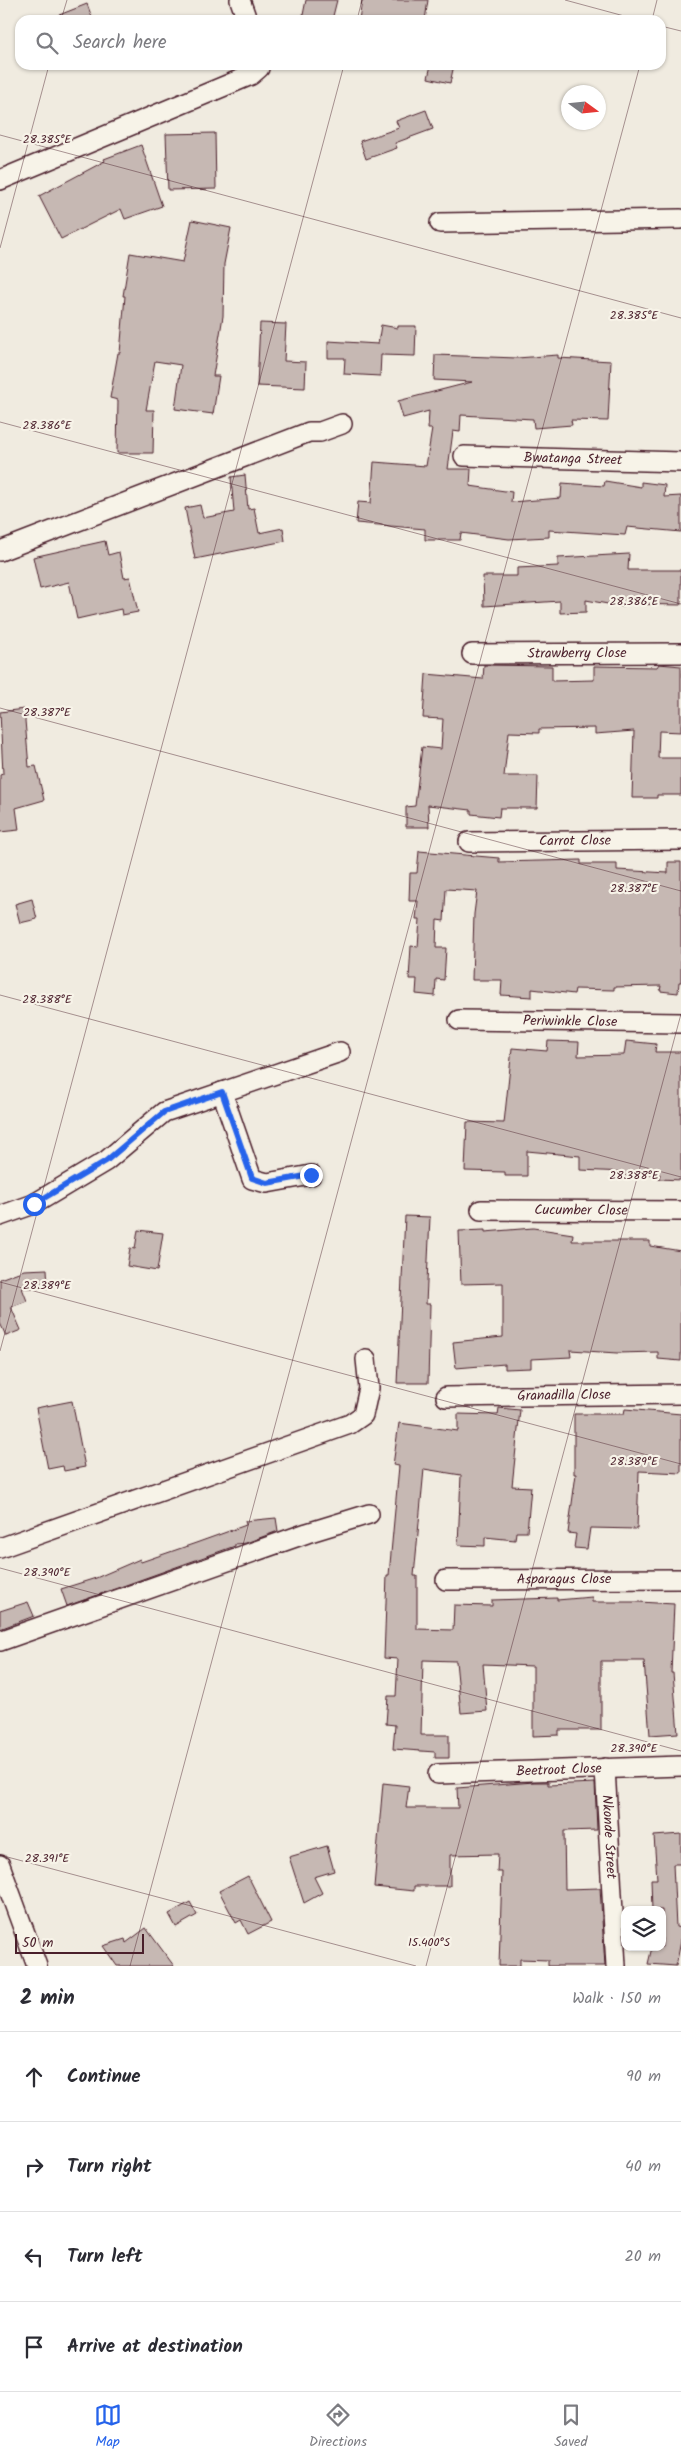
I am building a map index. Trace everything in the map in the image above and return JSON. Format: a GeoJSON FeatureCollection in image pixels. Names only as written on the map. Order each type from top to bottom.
{"type":"FeatureCollection","features":[{"type":"Feature","properties":{"kind":"street"},"geometry":{"type":"LineString","coordinates":[[240,0],[245,15]]}},
{"type":"Feature","properties":{"kind":"street"},"geometry":{"type":"LineString","coordinates":[[0,180],[251,75],[255,70]]}},
{"type":"Feature","properties":{"kind":"street"},"geometry":{"type":"LineString","coordinates":[[440,223],[681,219]]}},
{"type":"Feature","properties":{"kind":"street"},"geometry":{"type":"LineString","coordinates":[[0,551],[309,432],[320,432],[342,424]]}},
{"type":"Feature","properties":{"kind":"street","name":"Bwatanga Street"},"geometry":{"type":"LineString","coordinates":[[464,456],[681,462]]}},
{"type":"Feature","properties":{"kind":"street","name":"Strawberry Close"},"geometry":{"type":"LineString","coordinates":[[472,654],[681,653]]}},
{"type":"Feature","properties":{"kind":"street","name":"Carrot Close"},"geometry":{"type":"LineString","coordinates":[[469,842],[681,840]]}},
{"type":"Feature","properties":{"kind":"street","name":"Periwinkle Close"},"geometry":{"type":"LineString","coordinates":[[459,1020],[681,1023]]}},
{"type":"Feature","properties":{"kind":"street"},"geometry":{"type":"LineString","coordinates":[[0,1216],[34,1204],[106,1161],[164,1112],[340,1052]]}},
{"type":"Feature","properties":{"kind":"street"},"geometry":{"type":"LineString","coordinates":[[222,1092],[252,1178],[267,1183],[311,1175]]}},
{"type":"Feature","properties":{"kind":"street","name":"Cucumber Close"},"geometry":{"type":"LineString","coordinates":[[481,1210],[681,1211]]}},
{"type":"Feature","properties":{"kind":"street"},"geometry":{"type":"LineString","coordinates":[[0,1548],[350,1424],[363,1415],[369,1388],[366,1359]]}},
{"type":"Feature","properties":{"kind":"street","name":"Granadilla Close"},"geometry":{"type":"LineString","coordinates":[[446,1397],[681,1394]]}},
{"type":"Feature","properties":{"kind":"street"},"geometry":{"type":"LineString","coordinates":[[0,1641],[308,1533],[368,1514]]}},
{"type":"Feature","properties":{"kind":"street","name":"Asparagus Close"},"geometry":{"type":"LineString","coordinates":[[446,1580],[681,1579]]}},
{"type":"Feature","properties":{"kind":"street","name":"Beetroot Close"},"geometry":{"type":"LineString","coordinates":[[438,1774],[681,1766]]}},
{"type":"Feature","properties":{"kind":"street","name":"Nkonde Street"},"geometry":{"type":"LineString","coordinates":[[605,1768],[616,1966]]}},
{"type":"Feature","properties":{"kind":"street"},"geometry":{"type":"LineString","coordinates":[[0,1865],[37,1966]]}},
{"type":"Feature","properties":{"kind":"building"},"geometry":{"type":"Polygon","coordinates":[[[306,0],[337,0],[333,15],[303,15],[306,0]]]}},
{"type":"Feature","properties":{"kind":"building"},"geometry":{"type":"Polygon","coordinates":[[[362,0],[428,0],[426,15],[360,15],[362,0]]]}},
{"type":"Feature","properties":{"kind":"building"},"geometry":{"type":"Polygon","coordinates":[[[87,4],[91,15],[59,15],[87,4]]]}},
{"type":"Feature","properties":{"kind":"building"},"geometry":{"type":"Polygon","coordinates":[[[430,70],[453,70],[450,83],[428,78],[430,70]]]}},
{"type":"Feature","properties":{"kind":"building"},"geometry":{"type":"Polygon","coordinates":[[[426,110],[433,129],[395,143],[397,148],[366,159],[360,141],[399,128],[396,121],[426,110]]]}},
{"type":"Feature","properties":{"kind":"building"},"geometry":{"type":"Polygon","coordinates":[[[215,133],[216,189],[168,190],[166,134],[215,133]]]}},
{"type":"Feature","properties":{"kind":"building"},"geometry":{"type":"Polygon","coordinates":[[[141,145],[162,206],[125,219],[121,209],[61,239],[39,196],[105,161],[104,159],[141,145]]]}},
{"type":"Feature","properties":{"kind":"building"},"geometry":{"type":"Polygon","coordinates":[[[192,220],[231,228],[224,264],[223,316],[213,376],[219,376],[213,414],[175,409],[181,365],[155,361],[146,410],[154,410],[153,453],[117,453],[118,400],[110,398],[118,353],[120,353],[125,296],[123,296],[130,253],[183,262],[192,220]]]}},
{"type":"Feature","properties":{"kind":"building"},"geometry":{"type":"Polygon","coordinates":[[[260,323],[286,324],[284,361],[306,362],[305,388],[257,386],[260,323]]]}},
{"type":"Feature","properties":{"kind":"building"},"geometry":{"type":"Polygon","coordinates":[[[381,325],[398,328],[398,326],[416,326],[415,356],[381,355],[380,376],[344,374],[345,358],[328,358],[328,341],[378,344],[381,325]]]}},
{"type":"Feature","properties":{"kind":"building"},"geometry":{"type":"Polygon","coordinates":[[[435,355],[517,358],[558,355],[558,358],[611,361],[608,421],[571,420],[572,425],[534,428],[533,419],[461,415],[460,432],[453,431],[448,469],[471,469],[470,486],[512,492],[511,502],[561,498],[562,483],[604,486],[605,481],[641,487],[641,482],[665,485],[664,497],[681,496],[681,532],[627,527],[625,535],[549,530],[549,537],[509,539],[461,533],[460,540],[425,540],[425,529],[356,523],[358,502],[371,503],[374,462],[426,466],[432,429],[428,429],[429,411],[403,418],[398,401],[472,382],[434,380],[435,355]]]}},
{"type":"Feature","properties":{"kind":"building"},"geometry":{"type":"Polygon","coordinates":[[[245,475],[248,509],[254,508],[259,533],[283,528],[285,541],[195,559],[185,508],[200,505],[203,518],[234,512],[231,477],[245,475]]]}},
{"type":"Feature","properties":{"kind":"building"},"geometry":{"type":"Polygon","coordinates":[[[105,541],[108,555],[119,552],[124,578],[130,577],[138,612],[122,615],[121,609],[77,619],[69,582],[40,589],[33,557],[105,541]]]}},
{"type":"Feature","properties":{"kind":"building"},"geometry":{"type":"Polygon","coordinates":[[[629,554],[628,570],[681,570],[681,605],[624,604],[624,607],[586,600],[586,612],[560,613],[560,601],[484,606],[483,576],[517,576],[517,568],[558,566],[558,558],[629,554]]]}},
{"type":"Feature","properties":{"kind":"building"},"geometry":{"type":"Polygon","coordinates":[[[659,664],[681,666],[681,732],[659,731],[658,758],[681,758],[681,795],[657,795],[657,798],[632,798],[634,731],[595,734],[595,728],[539,729],[539,733],[509,732],[504,776],[538,776],[537,808],[500,808],[499,817],[471,814],[471,810],[428,805],[429,827],[406,827],[406,807],[415,806],[422,747],[441,749],[443,719],[423,718],[426,674],[483,679],[484,665],[552,666],[552,681],[594,680],[594,666],[657,667],[659,664]]]}},
{"type":"Feature","properties":{"kind":"building"},"geometry":{"type":"Polygon","coordinates":[[[24,709],[29,767],[36,766],[44,800],[16,808],[19,830],[0,832],[0,775],[3,774],[0,712],[24,709]]]}},
{"type":"Feature","properties":{"kind":"building"},"geometry":{"type":"Polygon","coordinates":[[[419,851],[499,858],[499,862],[581,860],[581,864],[617,864],[617,870],[668,873],[668,862],[681,862],[681,982],[679,982],[678,993],[660,991],[661,986],[614,987],[614,990],[575,989],[574,994],[532,989],[532,997],[501,995],[502,980],[472,980],[474,914],[477,891],[446,889],[444,921],[437,920],[436,948],[446,948],[444,980],[436,979],[435,996],[416,994],[417,979],[409,979],[411,946],[418,947],[420,919],[416,919],[418,901],[409,901],[410,873],[417,873],[419,851]]]}},
{"type":"Feature","properties":{"kind":"building"},"geometry":{"type":"Polygon","coordinates":[[[32,899],[37,919],[20,923],[15,904],[32,899]]]}},
{"type":"Feature","properties":{"kind":"building"},"geometry":{"type":"Polygon","coordinates":[[[548,1041],[579,1042],[578,1056],[624,1055],[626,1041],[656,1044],[655,1052],[681,1052],[681,1180],[659,1179],[660,1174],[625,1177],[624,1172],[580,1170],[580,1156],[527,1151],[527,1176],[505,1176],[505,1172],[465,1171],[467,1122],[504,1123],[512,1048],[547,1051],[548,1041]]]}},
{"type":"Feature","properties":{"kind":"building"},"geometry":{"type":"Polygon","coordinates":[[[405,1216],[430,1217],[426,1304],[430,1304],[428,1383],[397,1383],[405,1216]]]}},
{"type":"Feature","properties":{"kind":"building"},"geometry":{"type":"Polygon","coordinates":[[[533,1228],[573,1234],[572,1241],[650,1241],[650,1246],[681,1251],[681,1361],[658,1359],[658,1352],[617,1353],[570,1350],[571,1357],[531,1359],[531,1368],[505,1369],[505,1364],[456,1368],[453,1342],[503,1337],[503,1283],[461,1284],[459,1231],[485,1230],[485,1232],[533,1228]]]}},
{"type":"Feature","properties":{"kind":"building"},"geometry":{"type":"Polygon","coordinates":[[[138,1230],[163,1233],[157,1271],[127,1266],[130,1248],[135,1249],[138,1230]]]}},
{"type":"Feature","properties":{"kind":"building"},"geometry":{"type":"Polygon","coordinates":[[[47,1269],[48,1288],[22,1288],[27,1301],[11,1307],[21,1330],[6,1336],[0,1323],[0,1279],[24,1270],[47,1269]]]}},
{"type":"Feature","properties":{"kind":"building"},"geometry":{"type":"Polygon","coordinates":[[[72,1401],[85,1467],[64,1471],[63,1466],[48,1469],[36,1408],[72,1401]]]}},
{"type":"Feature","properties":{"kind":"building"},"geometry":{"type":"Polygon","coordinates":[[[499,1408],[520,1410],[512,1486],[531,1487],[527,1532],[516,1532],[515,1540],[485,1537],[485,1546],[458,1545],[461,1475],[424,1469],[414,1576],[417,1576],[417,1629],[453,1630],[454,1605],[492,1606],[492,1600],[557,1598],[557,1600],[592,1597],[592,1602],[674,1604],[671,1673],[673,1673],[678,1733],[650,1735],[644,1661],[601,1661],[601,1730],[559,1730],[559,1735],[533,1736],[533,1666],[483,1664],[487,1711],[461,1713],[456,1661],[423,1660],[421,1735],[449,1735],[449,1758],[435,1758],[435,1752],[393,1749],[395,1725],[386,1724],[388,1696],[396,1696],[398,1659],[384,1658],[387,1575],[389,1575],[399,1466],[393,1465],[399,1423],[458,1431],[458,1414],[498,1415],[499,1408]]]}},
{"type":"Feature","properties":{"kind":"building"},"geometry":{"type":"Polygon","coordinates":[[[625,1409],[681,1414],[681,1473],[639,1471],[637,1529],[590,1528],[587,1549],[574,1548],[576,1534],[568,1533],[576,1474],[574,1474],[574,1414],[624,1414],[625,1409]]]}},
{"type":"Feature","properties":{"kind":"building"},"geometry":{"type":"Polygon","coordinates":[[[276,1518],[278,1531],[246,1543],[235,1544],[235,1546],[67,1606],[61,1589],[96,1578],[140,1559],[141,1562],[246,1525],[245,1521],[276,1518]]]}},
{"type":"Feature","properties":{"kind":"building"},"geometry":{"type":"Polygon","coordinates":[[[28,1602],[34,1616],[0,1629],[0,1611],[28,1602]]]}},
{"type":"Feature","properties":{"kind":"building"},"geometry":{"type":"Polygon","coordinates":[[[548,1782],[548,1785],[595,1783],[597,1830],[564,1831],[565,1889],[600,1888],[605,1966],[548,1966],[548,1960],[520,1959],[520,1966],[499,1966],[502,1872],[497,1872],[498,1854],[450,1855],[450,1886],[414,1886],[414,1891],[374,1887],[383,1783],[409,1786],[406,1808],[458,1808],[457,1788],[548,1782]]]}},
{"type":"Feature","properties":{"kind":"building"},"geometry":{"type":"Polygon","coordinates":[[[681,1834],[681,1864],[673,1864],[676,1927],[681,1928],[681,1941],[676,1966],[648,1964],[651,1951],[666,1951],[666,1906],[652,1906],[651,1879],[657,1879],[654,1836],[681,1834]]]}},
{"type":"Feature","properties":{"kind":"building"},"geometry":{"type":"Polygon","coordinates":[[[327,1846],[334,1871],[314,1877],[322,1893],[304,1903],[289,1857],[327,1846]]]}},
{"type":"Feature","properties":{"kind":"building"},"geometry":{"type":"Polygon","coordinates":[[[248,1876],[271,1922],[248,1934],[241,1920],[236,1923],[219,1891],[248,1876]]]}},
{"type":"Feature","properties":{"kind":"building"},"geometry":{"type":"Polygon","coordinates":[[[190,1902],[197,1915],[176,1927],[169,1914],[190,1902]]]}},
{"type":"Feature","properties":{"kind":"building"},"geometry":{"type":"Polygon","coordinates":[[[146,1928],[174,1966],[117,1966],[103,1946],[125,1939],[126,1943],[146,1928]]]}},
{"type":"Feature","properties":{"kind":"route"},"geometry":{"type":"LineString","coordinates":[[34,1204],[106,1161],[164,1112],[222,1092],[252,1178],[267,1183],[311,1175]]}}]}
